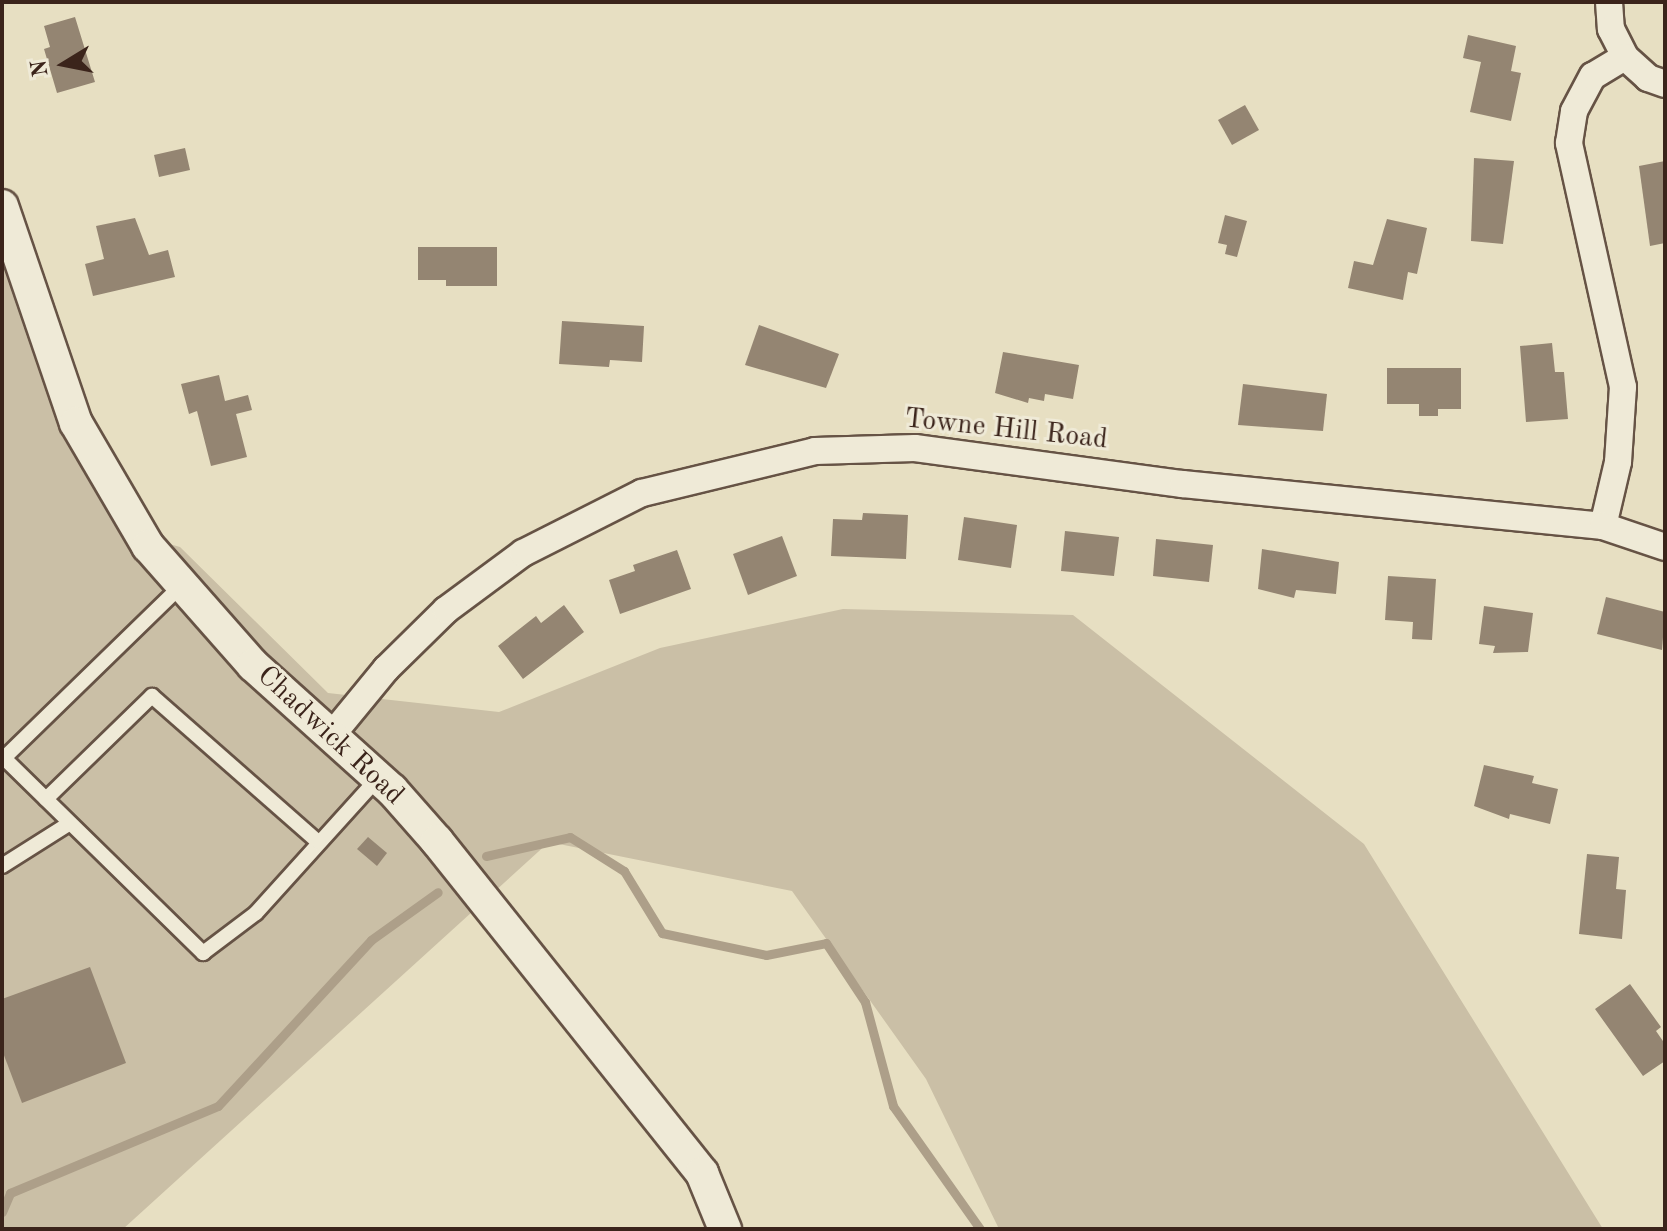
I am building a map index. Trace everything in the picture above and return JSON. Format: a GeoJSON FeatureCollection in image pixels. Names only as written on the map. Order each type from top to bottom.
{"type":"FeatureCollection","features":[{"type":"Feature","properties":{"kind":"street"},"geometry":{"type":"LineString","coordinates":[[1609,2],[1611,29],[1625,57],[1648,78],[1665,84]]}},
{"type":"Feature","properties":{"kind":"street"},"geometry":{"type":"LineString","coordinates":[[1603,526],[1618,462],[1623,387],[1569,143],[1574,111],[1593,76],[1625,57]]}},
{"type":"Feature","properties":{"kind":"street","name":"Chadwick Road"},"geometry":{"type":"LineString","coordinates":[[2,206],[76,423],[148,546],[253,665],[378,778],[437,841],[702,1173],[725,1229]]}},
{"type":"Feature","properties":{"kind":"street","name":"Towne Hill Road"},"geometry":{"type":"LineString","coordinates":[[331,736],[386,669],[446,610],[523,553],[642,493],[815,451],[915,448],[1183,484],[1603,526],[1665,547]]}},
{"type":"Feature","properties":{"kind":"lane"},"geometry":{"type":"LineString","coordinates":[[183,584],[3,759],[203,953],[256,913],[378,778]]}},
{"type":"Feature","properties":{"kind":"lane"},"geometry":{"type":"LineString","coordinates":[[46,799],[152,696],[318,842]]}},
{"type":"Feature","properties":{"kind":"lane"},"geometry":{"type":"LineString","coordinates":[[2,866],[70,823]]}},
{"type":"Feature","properties":{"kind":"shaded area"},"geometry":{"type":"Polygon","coordinates":[[[2,234],[117,529],[180,547],[328,693],[499,712],[660,648],[843,609],[1073,615],[1364,844],[1603,1229],[999,1229],[926,1079],[792,891],[549,842],[123,1229],[2,1229],[2,234]]]}},
{"type":"Feature","properties":{"kind":"building"},"geometry":{"type":"Polygon","coordinates":[[[75,17],[95,82],[57,93],[44,49],[50,47],[44,26],[75,17]]]}},
{"type":"Feature","properties":{"kind":"building"},"geometry":{"type":"Polygon","coordinates":[[[1468,35],[1516,46],[1511,71],[1521,73],[1511,121],[1470,112],[1481,62],[1463,58],[1468,35]]]}},
{"type":"Feature","properties":{"kind":"building"},"geometry":{"type":"Polygon","coordinates":[[[1245,105],[1259,130],[1232,145],[1218,120],[1245,105]]]}},
{"type":"Feature","properties":{"kind":"building"},"geometry":{"type":"Polygon","coordinates":[[[185,148],[190,170],[159,177],[154,155],[185,148]]]}},
{"type":"Feature","properties":{"kind":"building"},"geometry":{"type":"Polygon","coordinates":[[[1474,158],[1514,161],[1503,244],[1471,241],[1474,158]]]}},
{"type":"Feature","properties":{"kind":"building"},"geometry":{"type":"Polygon","coordinates":[[[1665,161],[1665,243],[1650,246],[1639,166],[1665,161]]]}},
{"type":"Feature","properties":{"kind":"building"},"geometry":{"type":"Polygon","coordinates":[[[1225,215],[1247,221],[1237,257],[1225,254],[1227,245],[1218,243],[1225,215]]]}},
{"type":"Feature","properties":{"kind":"building"},"geometry":{"type":"Polygon","coordinates":[[[135,218],[149,255],[168,250],[175,277],[93,296],[85,264],[104,259],[96,226],[135,218]]]}},
{"type":"Feature","properties":{"kind":"building"},"geometry":{"type":"Polygon","coordinates":[[[1387,219],[1427,228],[1417,274],[1408,272],[1403,300],[1348,288],[1354,261],[1373,265],[1387,219]]]}},
{"type":"Feature","properties":{"kind":"building"},"geometry":{"type":"Polygon","coordinates":[[[418,247],[497,247],[497,286],[446,286],[446,280],[418,280],[418,247]]]}},
{"type":"Feature","properties":{"kind":"building"},"geometry":{"type":"Polygon","coordinates":[[[562,321],[644,326],[642,362],[610,360],[609,367],[559,364],[562,321]]]}},
{"type":"Feature","properties":{"kind":"building"},"geometry":{"type":"Polygon","coordinates":[[[759,325],[839,354],[826,388],[745,365],[759,325]]]}},
{"type":"Feature","properties":{"kind":"building"},"geometry":{"type":"Polygon","coordinates":[[[1552,343],[1555,372],[1564,372],[1568,419],[1526,422],[1520,346],[1552,343]]]}},
{"type":"Feature","properties":{"kind":"building"},"geometry":{"type":"Polygon","coordinates":[[[1003,352],[1079,365],[1073,399],[1045,394],[1044,401],[1029,398],[1028,403],[995,393],[1003,352]]]}},
{"type":"Feature","properties":{"kind":"building"},"geometry":{"type":"Polygon","coordinates":[[[1387,368],[1461,368],[1461,409],[1438,409],[1438,416],[1419,416],[1419,404],[1387,404],[1387,368]]]}},
{"type":"Feature","properties":{"kind":"building"},"geometry":{"type":"Polygon","coordinates":[[[219,375],[225,401],[248,395],[252,410],[236,414],[247,457],[211,466],[197,411],[189,414],[181,384],[219,375]]]}},
{"type":"Feature","properties":{"kind":"building"},"geometry":{"type":"Polygon","coordinates":[[[1243,384],[1327,394],[1323,431],[1238,425],[1243,384]]]}},
{"type":"Feature","properties":{"kind":"building"},"geometry":{"type":"Polygon","coordinates":[[[863,513],[908,515],[906,559],[831,556],[833,519],[862,520],[863,513]]]}},
{"type":"Feature","properties":{"kind":"building"},"geometry":{"type":"Polygon","coordinates":[[[964,517],[1017,525],[1011,568],[958,560],[964,517]]]}},
{"type":"Feature","properties":{"kind":"building"},"geometry":{"type":"Polygon","coordinates":[[[1065,531],[1119,537],[1114,576],[1061,571],[1065,531]]]}},
{"type":"Feature","properties":{"kind":"building"},"geometry":{"type":"Polygon","coordinates":[[[782,536],[797,576],[748,595],[733,554],[782,536]]]}},
{"type":"Feature","properties":{"kind":"building"},"geometry":{"type":"Polygon","coordinates":[[[1156,539],[1213,545],[1209,582],[1153,576],[1156,539]]]}},
{"type":"Feature","properties":{"kind":"building"},"geometry":{"type":"Polygon","coordinates":[[[1262,549],[1339,562],[1336,594],[1296,590],[1294,598],[1258,589],[1262,549]]]}},
{"type":"Feature","properties":{"kind":"building"},"geometry":{"type":"Polygon","coordinates":[[[677,550],[691,589],[620,614],[609,580],[635,571],[633,565],[677,550]]]}},
{"type":"Feature","properties":{"kind":"building"},"geometry":{"type":"Polygon","coordinates":[[[1388,576],[1436,579],[1432,640],[1412,639],[1413,622],[1385,620],[1388,576]]]}},
{"type":"Feature","properties":{"kind":"building"},"geometry":{"type":"Polygon","coordinates":[[[1606,597],[1665,612],[1662,650],[1597,634],[1606,597]]]}},
{"type":"Feature","properties":{"kind":"building"},"geometry":{"type":"Polygon","coordinates":[[[564,605],[584,632],[523,679],[498,646],[536,616],[541,623],[564,605]]]}},
{"type":"Feature","properties":{"kind":"building"},"geometry":{"type":"Polygon","coordinates":[[[1484,606],[1533,613],[1528,652],[1493,653],[1495,646],[1479,644],[1484,606]]]}},
{"type":"Feature","properties":{"kind":"building"},"geometry":{"type":"Polygon","coordinates":[[[1484,765],[1534,776],[1532,783],[1558,789],[1550,824],[1510,814],[1509,819],[1474,806],[1484,765]]]}},
{"type":"Feature","properties":{"kind":"building"},"geometry":{"type":"Polygon","coordinates":[[[368,837],[387,853],[377,866],[357,849],[368,837]]]}},
{"type":"Feature","properties":{"kind":"building"},"geometry":{"type":"Polygon","coordinates":[[[1587,854],[1619,857],[1616,889],[1626,890],[1622,939],[1579,934],[1587,854]]]}},
{"type":"Feature","properties":{"kind":"building"},"geometry":{"type":"Polygon","coordinates":[[[90,967],[126,1063],[22,1103],[2,1050],[2,999],[90,967]]]}},
{"type":"Feature","properties":{"kind":"building"},"geometry":{"type":"Polygon","coordinates":[[[1630,984],[1661,1027],[1656,1031],[1665,1044],[1665,1061],[1643,1076],[1595,1009],[1630,984]]]}},
{"type":"Feature","properties":{"kind":"waterway"},"geometry":{"type":"LineString","coordinates":[[486,856],[570,837],[624,871],[662,933],[766,955],[826,943],[865,1002],[893,1106],[980,1229]]}},
{"type":"Feature","properties":{"kind":"waterway"},"geometry":{"type":"LineString","coordinates":[[2,1212],[10,1193],[218,1106],[371,940],[438,892]]}}]}
